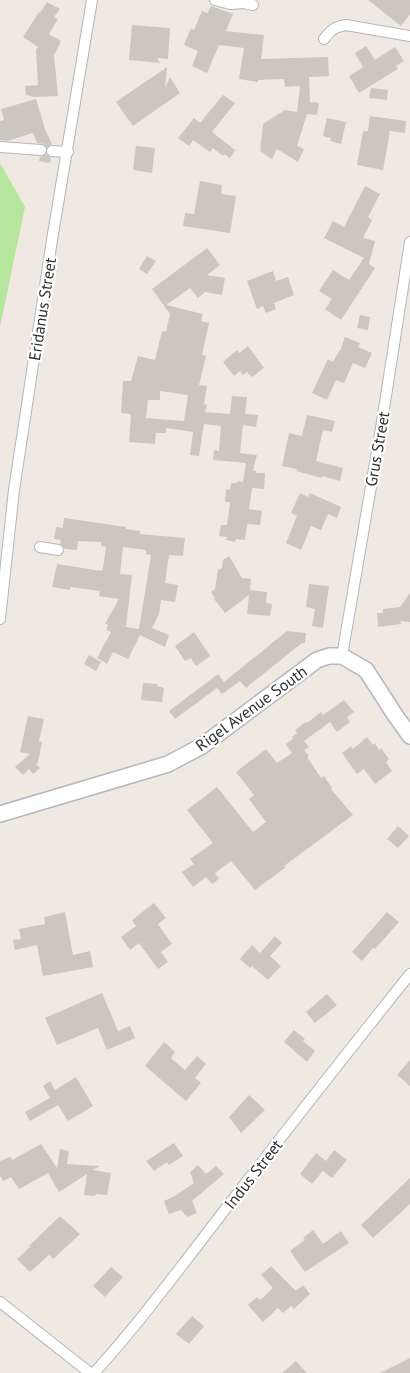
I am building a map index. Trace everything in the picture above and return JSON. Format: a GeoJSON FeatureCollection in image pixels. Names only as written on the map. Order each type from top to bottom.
{"type":"FeatureCollection","features":[{"type":"Feature","properties":{"kind":"main road","name":"Rigel Avenue South"},"geometry":{"type":"LineString","coordinates":[[0,814],[168,764],[202,746],[317,660],[329,656],[342,656]]}},
{"type":"Feature","properties":{"kind":"main road"},"geometry":{"type":"LineString","coordinates":[[342,656],[366,670],[410,736]]}},
{"type":"Feature","properties":{"kind":"street","name":"Eridanus Street"},"geometry":{"type":"LineString","coordinates":[[0,619],[3,573],[14,490],[52,240],[92,0]]}},
{"type":"Feature","properties":{"kind":"street"},"geometry":{"type":"LineString","coordinates":[[215,0],[234,5],[244,3],[253,5]]}},
{"type":"Feature","properties":{"kind":"street"},"geometry":{"type":"LineString","coordinates":[[324,39],[336,26],[346,25],[410,36]]}},
{"type":"Feature","properties":{"kind":"street"},"geometry":{"type":"LineString","coordinates":[[0,146],[41,150]]}},
{"type":"Feature","properties":{"kind":"street"},"geometry":{"type":"LineString","coordinates":[[52,151],[68,152]]}},
{"type":"Feature","properties":{"kind":"street","name":"Grus Street"},"geometry":{"type":"LineString","coordinates":[[342,656],[381,428],[410,242]]}},
{"type":"Feature","properties":{"kind":"street"},"geometry":{"type":"LineString","coordinates":[[40,547],[58,550]]}},
{"type":"Feature","properties":{"kind":"street","name":"Indus Street"},"geometry":{"type":"LineString","coordinates":[[92,1373],[114,1351],[171,1280],[410,974]]}},
{"type":"Feature","properties":{"kind":"street"},"geometry":{"type":"LineString","coordinates":[[0,1302],[92,1373]]}},
{"type":"Feature","properties":{"kind":"green space"},"geometry":{"type":"Polygon","coordinates":[[[0,163],[25,207],[0,327],[0,163]]]}},
{"type":"Feature","properties":{"kind":"building"},"geometry":{"type":"Polygon","coordinates":[[[368,0],[410,0],[410,14],[401,26],[368,0]]]}},
{"type":"Feature","properties":{"kind":"building"},"geometry":{"type":"Polygon","coordinates":[[[47,2],[60,9],[54,17],[58,19],[49,34],[61,41],[54,55],[58,96],[34,97],[26,95],[25,86],[38,85],[36,50],[38,47],[23,37],[47,2]]]}},
{"type":"Feature","properties":{"kind":"building"},"geometry":{"type":"Polygon","coordinates":[[[211,6],[233,14],[226,31],[264,35],[261,59],[328,57],[329,76],[309,77],[310,102],[319,103],[317,115],[307,114],[297,146],[304,149],[298,162],[277,149],[272,159],[260,151],[263,124],[285,110],[297,112],[300,86],[285,87],[284,79],[258,80],[258,82],[239,79],[244,48],[219,45],[207,73],[192,66],[198,51],[184,45],[191,28],[194,30],[202,11],[208,13],[211,6]]]}},
{"type":"Feature","properties":{"kind":"building"},"geometry":{"type":"Polygon","coordinates":[[[132,25],[170,28],[168,59],[157,58],[160,63],[129,60],[132,25]]]}},
{"type":"Feature","properties":{"kind":"building"},"geometry":{"type":"Polygon","coordinates":[[[366,46],[375,60],[395,47],[404,61],[396,66],[398,69],[359,93],[349,76],[363,67],[355,53],[366,46]]]}},
{"type":"Feature","properties":{"kind":"building"},"geometry":{"type":"Polygon","coordinates":[[[167,67],[165,88],[170,77],[180,93],[133,126],[116,102],[167,67]]]}},
{"type":"Feature","properties":{"kind":"building"},"geometry":{"type":"Polygon","coordinates":[[[371,88],[388,90],[387,100],[369,98],[371,88]]]}},
{"type":"Feature","properties":{"kind":"building"},"geometry":{"type":"Polygon","coordinates":[[[223,95],[235,103],[212,132],[235,150],[230,158],[224,154],[223,156],[213,148],[210,152],[193,140],[189,146],[178,138],[194,118],[200,123],[223,95]]]}},
{"type":"Feature","properties":{"kind":"building"},"geometry":{"type":"Polygon","coordinates":[[[36,99],[45,129],[52,144],[47,147],[44,144],[37,143],[33,133],[7,141],[0,140],[0,121],[4,120],[1,109],[36,99]]]}},
{"type":"Feature","properties":{"kind":"building"},"geometry":{"type":"Polygon","coordinates":[[[370,116],[406,121],[405,133],[390,131],[383,170],[357,165],[363,131],[368,131],[370,116]]]}},
{"type":"Feature","properties":{"kind":"building"},"geometry":{"type":"Polygon","coordinates":[[[327,118],[346,122],[341,144],[330,141],[331,138],[323,136],[327,118]]]}},
{"type":"Feature","properties":{"kind":"building"},"geometry":{"type":"Polygon","coordinates":[[[136,146],[155,148],[152,173],[133,170],[136,146]]]}},
{"type":"Feature","properties":{"kind":"building"},"geometry":{"type":"Polygon","coordinates":[[[46,154],[51,158],[50,163],[39,161],[40,157],[46,154]]]}},
{"type":"Feature","properties":{"kind":"building"},"geometry":{"type":"Polygon","coordinates":[[[200,181],[222,185],[221,194],[236,196],[230,233],[183,226],[185,213],[194,214],[200,181]]]}},
{"type":"Feature","properties":{"kind":"building"},"geometry":{"type":"Polygon","coordinates":[[[365,186],[380,194],[368,217],[372,220],[363,238],[375,241],[369,264],[375,268],[341,320],[325,309],[332,299],[319,291],[333,270],[349,280],[364,258],[324,238],[333,221],[344,227],[365,186]]]}},
{"type":"Feature","properties":{"kind":"building"},"geometry":{"type":"Polygon","coordinates":[[[207,248],[220,265],[207,275],[225,278],[222,295],[205,292],[198,298],[190,288],[166,305],[203,314],[201,321],[209,323],[202,355],[206,356],[199,385],[207,386],[204,404],[207,405],[205,412],[230,414],[232,396],[247,397],[245,414],[258,415],[256,427],[243,425],[240,453],[257,455],[253,470],[256,473],[265,473],[264,489],[252,488],[249,509],[262,511],[260,525],[247,524],[245,540],[236,539],[235,542],[226,540],[227,537],[219,536],[221,525],[227,525],[230,502],[225,502],[226,489],[230,490],[231,483],[243,482],[246,463],[213,460],[214,450],[219,451],[221,426],[204,424],[199,456],[190,455],[193,432],[166,428],[166,433],[156,433],[155,444],[129,442],[131,414],[121,413],[123,381],[131,381],[138,356],[155,360],[162,331],[166,332],[170,314],[152,289],[207,248]],[[160,391],[160,400],[148,400],[146,418],[184,421],[188,395],[160,391]]]}},
{"type":"Feature","properties":{"kind":"building"},"geometry":{"type":"Polygon","coordinates":[[[147,256],[156,261],[147,274],[139,269],[147,256]]]}},
{"type":"Feature","properties":{"kind":"building"},"geometry":{"type":"Polygon","coordinates":[[[273,271],[276,281],[288,277],[294,295],[274,303],[276,309],[266,313],[263,306],[257,309],[247,281],[273,271]]]}},
{"type":"Feature","properties":{"kind":"building"},"geometry":{"type":"Polygon","coordinates":[[[360,315],[370,317],[368,330],[357,328],[360,315]]]}},
{"type":"Feature","properties":{"kind":"building"},"geometry":{"type":"Polygon","coordinates":[[[345,337],[360,343],[358,347],[372,353],[365,368],[353,363],[344,383],[336,380],[327,400],[312,393],[328,359],[333,362],[340,351],[345,337]]]}},
{"type":"Feature","properties":{"kind":"building"},"geometry":{"type":"Polygon","coordinates":[[[248,346],[264,368],[252,377],[247,372],[243,375],[240,371],[234,376],[223,362],[237,350],[239,353],[248,346]]]}},
{"type":"Feature","properties":{"kind":"building"},"geometry":{"type":"Polygon","coordinates":[[[307,415],[335,421],[332,432],[323,430],[316,461],[343,468],[340,481],[322,476],[322,478],[282,466],[289,433],[302,436],[307,415]]]}},
{"type":"Feature","properties":{"kind":"building"},"geometry":{"type":"Polygon","coordinates":[[[300,493],[308,497],[310,493],[341,507],[337,518],[328,514],[321,530],[311,526],[301,550],[286,543],[297,516],[291,513],[300,493]]]}},
{"type":"Feature","properties":{"kind":"building"},"geometry":{"type":"Polygon","coordinates":[[[64,518],[126,527],[126,529],[140,531],[140,534],[185,538],[183,556],[169,555],[165,583],[178,585],[175,602],[161,600],[159,614],[152,628],[169,635],[165,647],[140,635],[128,659],[113,652],[107,664],[97,658],[111,632],[106,630],[108,625],[105,624],[119,599],[99,596],[100,591],[71,587],[70,590],[52,587],[57,564],[102,571],[106,547],[101,546],[101,542],[78,541],[77,550],[65,549],[60,544],[61,540],[54,539],[56,527],[63,528],[64,518]],[[123,547],[120,574],[132,575],[126,627],[139,629],[151,555],[146,554],[146,550],[123,547]]]}},
{"type":"Feature","properties":{"kind":"building"},"geometry":{"type":"Polygon","coordinates":[[[229,556],[242,578],[251,579],[250,590],[267,592],[266,603],[272,604],[270,616],[247,614],[249,595],[225,613],[214,599],[211,592],[215,589],[218,570],[222,568],[223,560],[229,556]]]}},
{"type":"Feature","properties":{"kind":"building"},"geometry":{"type":"Polygon","coordinates":[[[309,584],[329,586],[323,628],[312,626],[315,609],[306,607],[309,584]]]}},
{"type":"Feature","properties":{"kind":"building"},"geometry":{"type":"Polygon","coordinates":[[[410,593],[410,622],[400,621],[401,624],[378,627],[377,613],[383,613],[383,609],[400,607],[410,593]]]}},
{"type":"Feature","properties":{"kind":"building"},"geometry":{"type":"Polygon","coordinates":[[[287,631],[306,633],[305,643],[302,643],[246,688],[240,681],[222,694],[217,688],[175,719],[169,711],[218,674],[224,682],[287,631]]]}},
{"type":"Feature","properties":{"kind":"building"},"geometry":{"type":"Polygon","coordinates":[[[194,632],[210,656],[196,666],[191,658],[185,661],[175,646],[194,632]]]}},
{"type":"Feature","properties":{"kind":"building"},"geometry":{"type":"Polygon","coordinates":[[[89,655],[101,662],[96,671],[84,664],[89,655]]]}},
{"type":"Feature","properties":{"kind":"building"},"geometry":{"type":"Polygon","coordinates":[[[143,683],[157,684],[157,686],[164,688],[162,702],[141,700],[143,683]]]}},
{"type":"Feature","properties":{"kind":"building"},"geometry":{"type":"Polygon","coordinates":[[[344,700],[354,712],[347,717],[350,722],[337,732],[330,722],[304,741],[309,747],[304,750],[321,778],[324,776],[331,789],[353,815],[255,890],[231,861],[215,873],[219,879],[212,884],[206,877],[193,887],[182,872],[194,864],[190,859],[213,843],[187,810],[217,787],[253,832],[266,822],[249,799],[254,795],[236,772],[266,749],[277,763],[292,753],[286,744],[297,733],[295,730],[321,712],[323,715],[344,700]]]}},
{"type":"Feature","properties":{"kind":"building"},"geometry":{"type":"Polygon","coordinates":[[[28,716],[44,719],[39,741],[42,742],[36,764],[40,768],[33,774],[29,769],[23,775],[15,767],[30,754],[20,752],[28,716]]]}},
{"type":"Feature","properties":{"kind":"building"},"geometry":{"type":"Polygon","coordinates":[[[367,737],[373,745],[375,743],[379,750],[381,748],[389,759],[386,762],[392,771],[375,784],[364,769],[357,774],[342,753],[351,746],[353,749],[367,737]]]}},
{"type":"Feature","properties":{"kind":"building"},"geometry":{"type":"Polygon","coordinates":[[[398,826],[409,836],[398,848],[387,839],[398,826]]]}},
{"type":"Feature","properties":{"kind":"building"},"geometry":{"type":"Polygon","coordinates":[[[154,903],[166,918],[158,924],[172,944],[161,952],[168,962],[158,969],[139,943],[130,950],[121,937],[136,926],[132,920],[154,903]]]}},
{"type":"Feature","properties":{"kind":"building"},"geometry":{"type":"Polygon","coordinates":[[[65,912],[73,955],[90,951],[93,967],[43,976],[37,945],[15,950],[13,940],[21,939],[19,929],[45,924],[44,917],[65,912]]]}},
{"type":"Feature","properties":{"kind":"building"},"geometry":{"type":"Polygon","coordinates":[[[387,912],[399,922],[362,961],[352,952],[387,912]]]}},
{"type":"Feature","properties":{"kind":"building"},"geometry":{"type":"Polygon","coordinates":[[[275,936],[282,943],[270,956],[281,966],[268,980],[252,966],[250,968],[240,959],[252,945],[260,953],[275,936]]]}},
{"type":"Feature","properties":{"kind":"building"},"geometry":{"type":"Polygon","coordinates":[[[102,993],[118,1031],[130,1026],[135,1038],[107,1050],[98,1028],[57,1045],[45,1018],[102,993]]]}},
{"type":"Feature","properties":{"kind":"building"},"geometry":{"type":"Polygon","coordinates":[[[327,994],[337,1005],[315,1023],[306,1012],[327,994]]]}},
{"type":"Feature","properties":{"kind":"building"},"geometry":{"type":"Polygon","coordinates":[[[294,1030],[315,1051],[307,1062],[284,1042],[294,1030]]]}},
{"type":"Feature","properties":{"kind":"building"},"geometry":{"type":"Polygon","coordinates":[[[164,1042],[175,1052],[171,1058],[185,1070],[197,1056],[206,1064],[195,1078],[201,1083],[186,1101],[145,1066],[164,1042]]]}},
{"type":"Feature","properties":{"kind":"building"},"geometry":{"type":"Polygon","coordinates":[[[410,1060],[410,1086],[397,1075],[410,1060]]]}},
{"type":"Feature","properties":{"kind":"building"},"geometry":{"type":"Polygon","coordinates":[[[76,1077],[93,1106],[68,1121],[58,1105],[30,1121],[25,1112],[50,1098],[43,1086],[50,1081],[55,1090],[76,1077]]]}},
{"type":"Feature","properties":{"kind":"building"},"geometry":{"type":"Polygon","coordinates":[[[249,1095],[265,1110],[241,1133],[229,1117],[249,1095]]]}},
{"type":"Feature","properties":{"kind":"building"},"geometry":{"type":"Polygon","coordinates":[[[174,1143],[183,1156],[169,1165],[167,1162],[154,1171],[146,1161],[174,1143]]]}},
{"type":"Feature","properties":{"kind":"building"},"geometry":{"type":"Polygon","coordinates":[[[41,1144],[57,1168],[60,1149],[69,1151],[67,1164],[100,1166],[93,1170],[111,1173],[107,1195],[84,1195],[87,1174],[59,1192],[48,1173],[19,1189],[11,1177],[3,1181],[0,1176],[0,1161],[10,1157],[12,1160],[41,1144]]]}},
{"type":"Feature","properties":{"kind":"building"},"geometry":{"type":"Polygon","coordinates":[[[334,1150],[347,1160],[332,1178],[323,1171],[312,1184],[300,1174],[316,1153],[326,1161],[334,1150]]]}},
{"type":"Feature","properties":{"kind":"building"},"geometry":{"type":"Polygon","coordinates":[[[198,1165],[206,1174],[216,1166],[224,1174],[192,1201],[197,1213],[187,1217],[181,1210],[169,1214],[164,1201],[194,1183],[190,1172],[198,1165]]]}},
{"type":"Feature","properties":{"kind":"building"},"geometry":{"type":"Polygon","coordinates":[[[410,1178],[410,1204],[373,1238],[361,1225],[410,1178]]]}},
{"type":"Feature","properties":{"kind":"building"},"geometry":{"type":"Polygon","coordinates":[[[60,1216],[80,1234],[53,1259],[49,1255],[30,1272],[17,1259],[60,1216]]]}},
{"type":"Feature","properties":{"kind":"building"},"geometry":{"type":"Polygon","coordinates":[[[313,1230],[323,1244],[341,1231],[349,1243],[305,1272],[290,1251],[305,1240],[303,1238],[313,1230]]]}},
{"type":"Feature","properties":{"kind":"building"},"geometry":{"type":"Polygon","coordinates":[[[271,1266],[296,1291],[303,1285],[310,1294],[294,1309],[291,1306],[283,1313],[278,1308],[263,1322],[248,1305],[257,1297],[260,1300],[273,1288],[261,1275],[271,1266]]]}},
{"type":"Feature","properties":{"kind":"building"},"geometry":{"type":"Polygon","coordinates":[[[111,1267],[123,1277],[105,1297],[93,1286],[111,1267]]]}},
{"type":"Feature","properties":{"kind":"building"},"geometry":{"type":"Polygon","coordinates":[[[192,1316],[204,1326],[189,1344],[176,1334],[192,1316]]]}},
{"type":"Feature","properties":{"kind":"building"},"geometry":{"type":"Polygon","coordinates":[[[410,1358],[410,1373],[380,1373],[410,1358]]]}},
{"type":"Feature","properties":{"kind":"building"},"geometry":{"type":"Polygon","coordinates":[[[296,1361],[307,1373],[282,1373],[296,1361]]]}}]}
